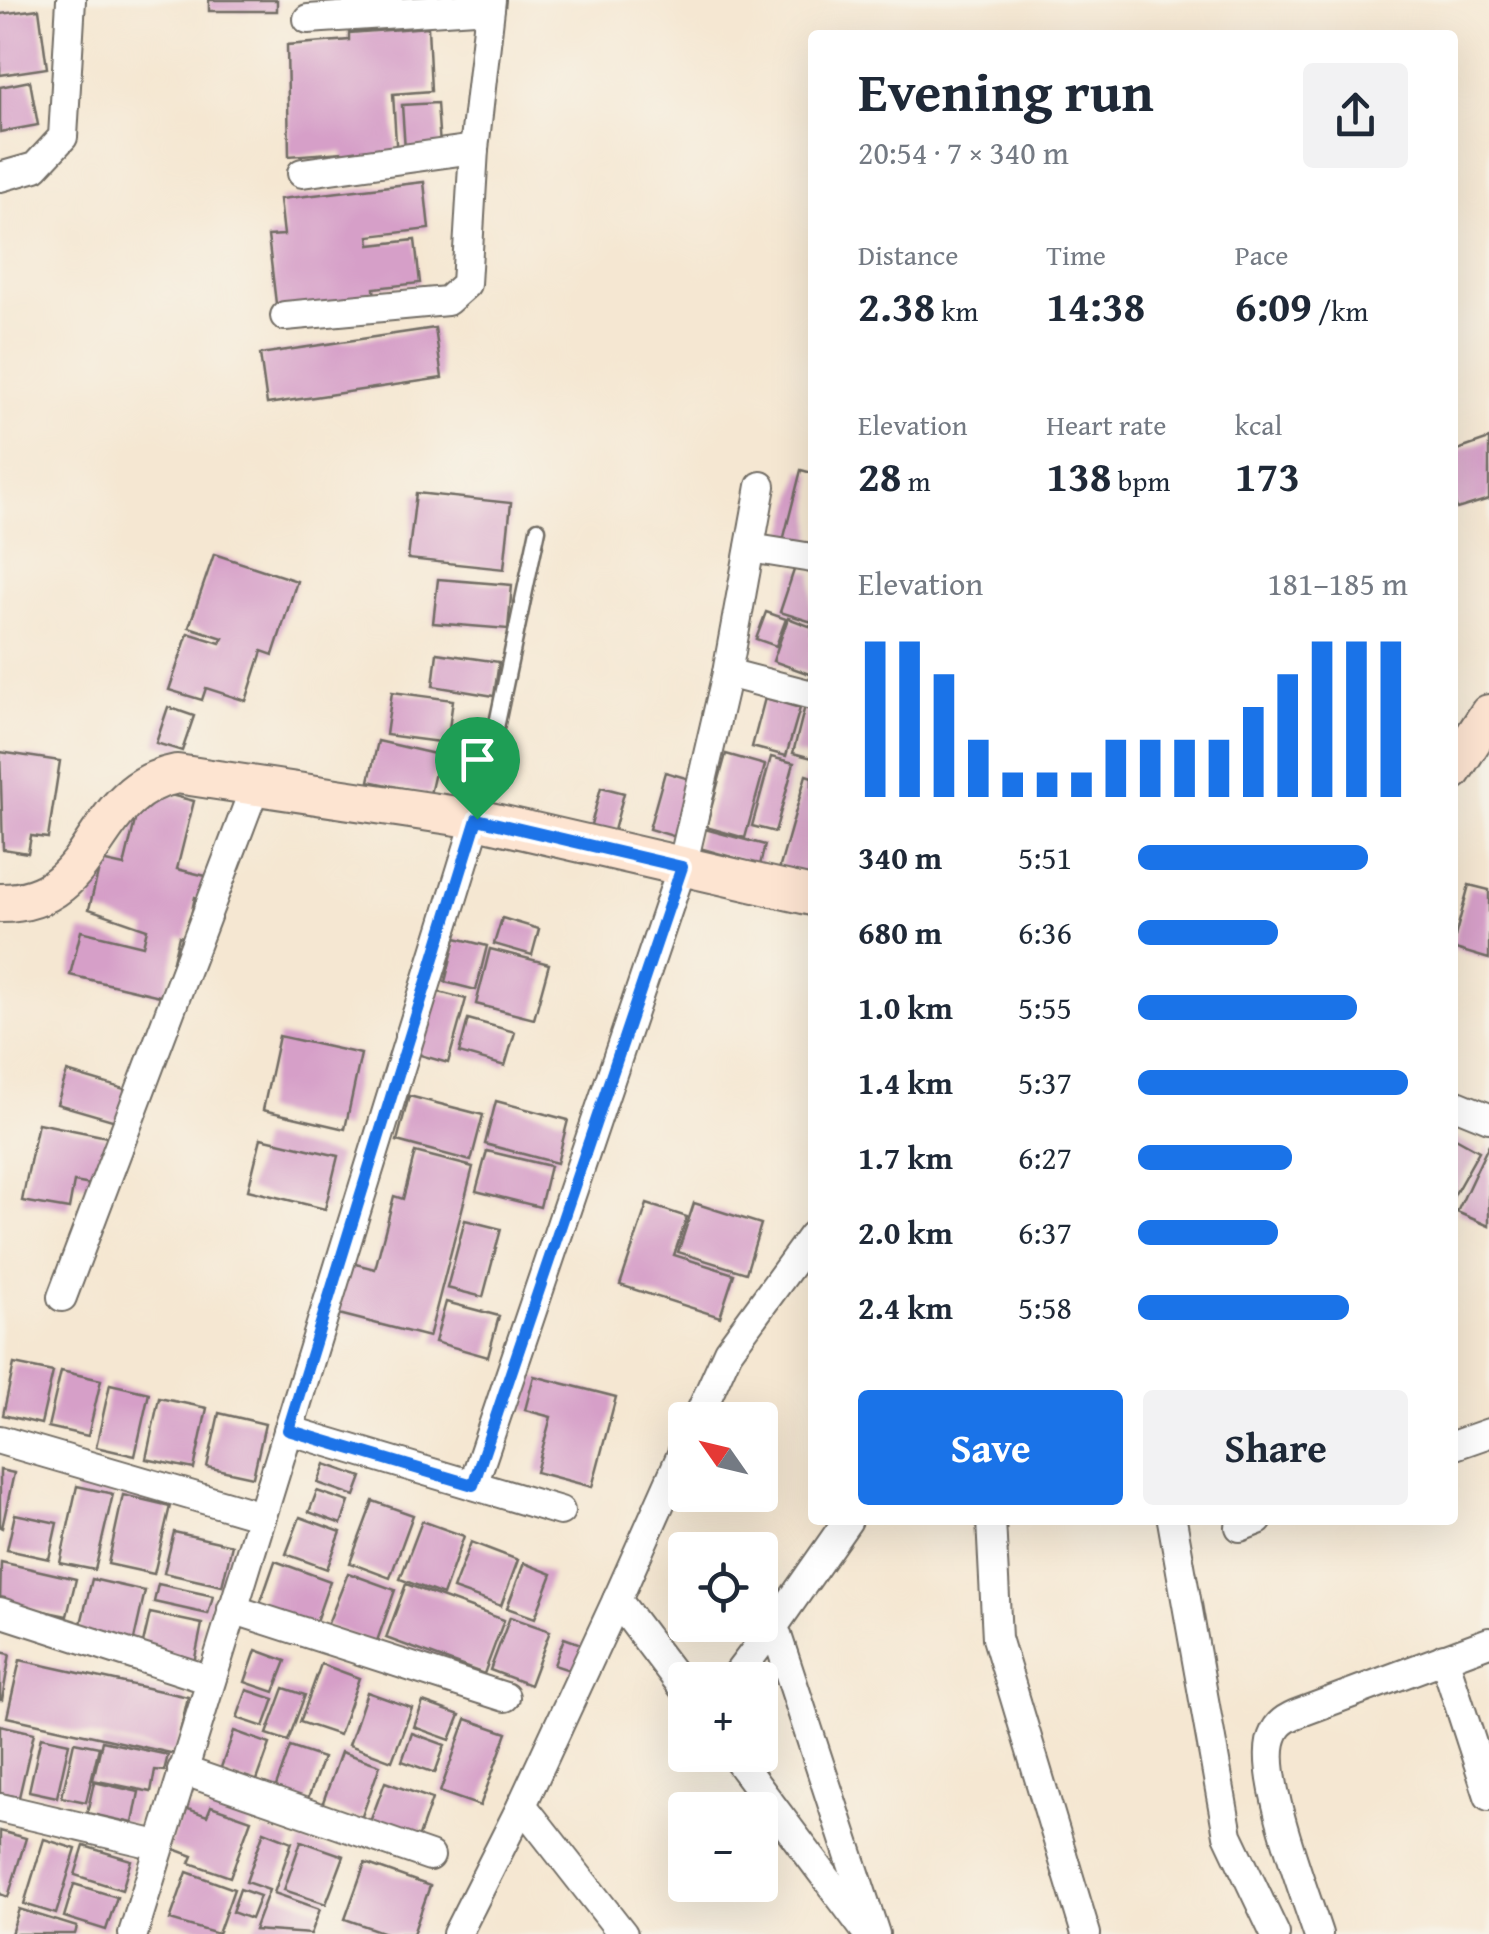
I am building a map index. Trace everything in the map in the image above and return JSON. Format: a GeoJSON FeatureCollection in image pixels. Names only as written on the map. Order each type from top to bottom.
{"type":"FeatureCollection","features":[{"type":"Feature","properties":{"kind":"street"},"geometry":{"type":"LineString","coordinates":[[0,177],[35,166],[63,137],[71,0]]}},
{"type":"Feature","properties":{"kind":"street"},"geometry":{"type":"LineString","coordinates":[[286,316],[447,301],[466,284],[474,148],[491,4],[308,19]]}},
{"type":"Feature","properties":{"kind":"street"},"geometry":{"type":"LineString","coordinates":[[302,173],[474,148]]}},
{"type":"Feature","properties":{"kind":"street"},"geometry":{"type":"LineString","coordinates":[[473,1485],[682,867],[727,673],[761,486]]}},
{"type":"Feature","properties":{"kind":"street"},"geometry":{"type":"LineString","coordinates":[[750,548],[808,557]]}},
{"type":"Feature","properties":{"kind":"street"},"geometry":{"type":"LineString","coordinates":[[727,673],[808,694]]}},
{"type":"Feature","properties":{"kind":"street"},"geometry":{"type":"LineString","coordinates":[[1458,762],[1489,714]]}},
{"type":"Feature","properties":{"kind":"street"},"geometry":{"type":"LineString","coordinates":[[0,903],[29,903],[64,882],[122,802],[152,778],[178,774],[477,819],[808,895]]}},
{"type":"Feature","properties":{"kind":"street"},"geometry":{"type":"LineString","coordinates":[[62,1296],[256,784]]}},
{"type":"Feature","properties":{"kind":"street"},"geometry":{"type":"LineString","coordinates":[[133,1934],[477,819]]}},
{"type":"Feature","properties":{"kind":"street"},"geometry":{"type":"LineString","coordinates":[[1458,1105],[1489,1118]]}},
{"type":"Feature","properties":{"kind":"street"},"geometry":{"type":"LineString","coordinates":[[705,1402],[728,1351],[808,1241]]}},
{"type":"Feature","properties":{"kind":"street"},"geometry":{"type":"LineString","coordinates":[[288,1430],[560,1510]]}},
{"type":"Feature","properties":{"kind":"street"},"geometry":{"type":"LineString","coordinates":[[1458,1444],[1489,1432]]}},
{"type":"Feature","properties":{"kind":"street"},"geometry":{"type":"LineString","coordinates":[[0,1440],[262,1516]]}},
{"type":"Feature","properties":{"kind":"street"},"geometry":{"type":"LineString","coordinates":[[457,1934],[522,1806],[668,1485]]}},
{"type":"Feature","properties":{"kind":"street"},"geometry":{"type":"LineString","coordinates":[[778,1620],[845,1525]]}},
{"type":"Feature","properties":{"kind":"street"},"geometry":{"type":"LineString","coordinates":[[991,1525],[997,1638],[1086,1934]]}},
{"type":"Feature","properties":{"kind":"street"},"geometry":{"type":"LineString","coordinates":[[1173,1525],[1228,1836],[1275,1934]]}},
{"type":"Feature","properties":{"kind":"street"},"geometry":{"type":"LineString","coordinates":[[617,1600],[668,1668]]}},
{"type":"Feature","properties":{"kind":"street"},"geometry":{"type":"LineString","coordinates":[[232,1609],[505,1697]]}},
{"type":"Feature","properties":{"kind":"street"},"geometry":{"type":"LineString","coordinates":[[0,1612],[210,1680]]}},
{"type":"Feature","properties":{"kind":"street"},"geometry":{"type":"LineString","coordinates":[[778,1639],[872,1934]]}},
{"type":"Feature","properties":{"kind":"street"},"geometry":{"type":"LineString","coordinates":[[747,1662],[762,1642]]}},
{"type":"Feature","properties":{"kind":"street"},"geometry":{"type":"LineString","coordinates":[[1318,1934],[1285,1831],[1270,1751],[1275,1730],[1296,1714],[1489,1642]]}},
{"type":"Feature","properties":{"kind":"street"},"geometry":{"type":"LineString","coordinates":[[1444,1658],[1489,1796]]}},
{"type":"Feature","properties":{"kind":"street"},"geometry":{"type":"LineString","coordinates":[[182,1770],[430,1856]]}},
{"type":"Feature","properties":{"kind":"street"},"geometry":{"type":"LineString","coordinates":[[747,1772],[872,1934]]}},
{"type":"Feature","properties":{"kind":"street"},"geometry":{"type":"LineString","coordinates":[[522,1806],[623,1934]]}},
{"type":"Feature","properties":{"kind":"street"},"geometry":{"type":"LineString","coordinates":[[0,1808],[158,1846]]}},
{"type":"Feature","properties":{"kind":"lane"},"geometry":{"type":"LineString","coordinates":[[477,819],[538,529]]}},
{"type":"Feature","properties":{"kind":"building"},"geometry":{"type":"Polygon","coordinates":[[[209,0],[277,0],[277,11],[209,11],[209,0]]]}},
{"type":"Feature","properties":{"kind":"building"},"geometry":{"type":"Polygon","coordinates":[[[39,9],[47,68],[0,75],[0,14],[39,9]]]}},
{"type":"Feature","properties":{"kind":"building"},"geometry":{"type":"Polygon","coordinates":[[[428,27],[431,91],[393,94],[397,159],[343,163],[342,152],[289,156],[287,45],[349,40],[349,33],[428,27]]]}},
{"type":"Feature","properties":{"kind":"building"},"geometry":{"type":"Polygon","coordinates":[[[30,81],[38,125],[0,132],[0,87],[30,81]]]}},
{"type":"Feature","properties":{"kind":"building"},"geometry":{"type":"Polygon","coordinates":[[[437,103],[440,147],[405,150],[402,105],[437,103]]]}},
{"type":"Feature","properties":{"kind":"building"},"geometry":{"type":"Polygon","coordinates":[[[424,182],[429,229],[369,236],[370,245],[415,240],[420,283],[374,288],[375,301],[277,312],[268,236],[284,235],[280,199],[424,182]]]}},
{"type":"Feature","properties":{"kind":"building"},"geometry":{"type":"Polygon","coordinates":[[[435,328],[442,378],[267,404],[260,354],[435,328]]]}},
{"type":"Feature","properties":{"kind":"building"},"geometry":{"type":"Polygon","coordinates":[[[1489,439],[1489,499],[1458,509],[1458,450],[1489,439]]]}},
{"type":"Feature","properties":{"kind":"building"},"geometry":{"type":"Polygon","coordinates":[[[801,470],[808,472],[808,547],[783,541],[801,470]]]}},
{"type":"Feature","properties":{"kind":"building"},"geometry":{"type":"Polygon","coordinates":[[[416,493],[511,503],[504,569],[408,559],[416,493]]]}},
{"type":"Feature","properties":{"kind":"building"},"geometry":{"type":"Polygon","coordinates":[[[214,554],[297,581],[273,655],[262,651],[246,701],[206,688],[202,700],[169,690],[188,633],[220,643],[223,638],[189,627],[214,554]]]}},
{"type":"Feature","properties":{"kind":"building"},"geometry":{"type":"Polygon","coordinates":[[[795,567],[808,572],[808,621],[780,612],[795,567]]]}},
{"type":"Feature","properties":{"kind":"building"},"geometry":{"type":"Polygon","coordinates":[[[438,579],[512,585],[508,629],[433,623],[438,579]]]}},
{"type":"Feature","properties":{"kind":"building"},"geometry":{"type":"Polygon","coordinates":[[[766,612],[786,619],[776,646],[756,639],[766,612]]]}},
{"type":"Feature","properties":{"kind":"building"},"geometry":{"type":"Polygon","coordinates":[[[788,618],[808,626],[808,674],[773,661],[788,618]]]}},
{"type":"Feature","properties":{"kind":"building"},"geometry":{"type":"Polygon","coordinates":[[[437,653],[499,662],[494,696],[433,686],[437,653]]]}},
{"type":"Feature","properties":{"kind":"building"},"geometry":{"type":"Polygon","coordinates":[[[392,692],[453,700],[447,743],[386,735],[392,692]]]}},
{"type":"Feature","properties":{"kind":"building"},"geometry":{"type":"Polygon","coordinates":[[[765,698],[800,708],[786,756],[752,747],[765,698]]]}},
{"type":"Feature","properties":{"kind":"building"},"geometry":{"type":"Polygon","coordinates":[[[806,702],[808,757],[793,753],[806,702]]]}},
{"type":"Feature","properties":{"kind":"building"},"geometry":{"type":"Polygon","coordinates":[[[168,707],[194,716],[182,751],[156,743],[168,707]]]}},
{"type":"Feature","properties":{"kind":"building"},"geometry":{"type":"Polygon","coordinates":[[[378,741],[439,755],[430,794],[369,781],[378,741]]]}},
{"type":"Feature","properties":{"kind":"building"},"geometry":{"type":"Polygon","coordinates":[[[0,752],[60,761],[48,838],[31,836],[28,853],[3,849],[0,752]]]}},
{"type":"Feature","properties":{"kind":"building"},"geometry":{"type":"Polygon","coordinates":[[[726,754],[765,765],[745,838],[706,827],[726,754]]]}},
{"type":"Feature","properties":{"kind":"building"},"geometry":{"type":"Polygon","coordinates":[[[771,757],[794,763],[775,832],[752,826],[771,757]]]}},
{"type":"Feature","properties":{"kind":"building"},"geometry":{"type":"Polygon","coordinates":[[[665,772],[700,782],[683,839],[649,829],[665,772]]]}},
{"type":"Feature","properties":{"kind":"building"},"geometry":{"type":"Polygon","coordinates":[[[806,775],[808,878],[779,870],[806,775]]]}},
{"type":"Feature","properties":{"kind":"building"},"geometry":{"type":"Polygon","coordinates":[[[601,787],[624,793],[612,838],[589,832],[601,787]]]}},
{"type":"Feature","properties":{"kind":"building"},"geometry":{"type":"Polygon","coordinates":[[[143,788],[194,801],[177,869],[214,878],[208,900],[195,897],[186,938],[179,936],[164,997],[70,975],[81,931],[143,946],[147,929],[89,909],[101,861],[124,866],[143,788]]]}},
{"type":"Feature","properties":{"kind":"building"},"geometry":{"type":"Polygon","coordinates":[[[701,828],[765,845],[760,865],[696,847],[701,828]]]}},
{"type":"Feature","properties":{"kind":"building"},"geometry":{"type":"Polygon","coordinates":[[[1469,885],[1489,890],[1489,959],[1458,950],[1458,926],[1469,885]]]}},
{"type":"Feature","properties":{"kind":"building"},"geometry":{"type":"Polygon","coordinates":[[[502,918],[539,929],[532,955],[494,944],[502,918]]]}},
{"type":"Feature","properties":{"kind":"building"},"geometry":{"type":"Polygon","coordinates":[[[456,938],[487,946],[476,990],[445,982],[456,938]]]}},
{"type":"Feature","properties":{"kind":"building"},"geometry":{"type":"Polygon","coordinates":[[[490,949],[549,964],[534,1019],[476,1004],[490,949]]]}},
{"type":"Feature","properties":{"kind":"building"},"geometry":{"type":"Polygon","coordinates":[[[431,990],[466,999],[448,1063],[413,1053],[431,990]]]}},
{"type":"Feature","properties":{"kind":"building"},"geometry":{"type":"Polygon","coordinates":[[[468,1019],[515,1032],[505,1066],[459,1053],[468,1019]]]}},
{"type":"Feature","properties":{"kind":"building"},"geometry":{"type":"Polygon","coordinates":[[[279,1036],[361,1054],[345,1129],[263,1110],[279,1036]]]}},
{"type":"Feature","properties":{"kind":"building"},"geometry":{"type":"Polygon","coordinates":[[[67,1072],[128,1090],[119,1122],[57,1104],[67,1072]]]}},
{"type":"Feature","properties":{"kind":"building"},"geometry":{"type":"Polygon","coordinates":[[[409,1096],[483,1115],[471,1161],[397,1141],[409,1096]]]}},
{"type":"Feature","properties":{"kind":"building"},"geometry":{"type":"Polygon","coordinates":[[[496,1101],[568,1120],[557,1163],[485,1144],[496,1101]]]}},
{"type":"Feature","properties":{"kind":"building"},"geometry":{"type":"Polygon","coordinates":[[[38,1123],[107,1137],[97,1186],[74,1182],[69,1209],[22,1201],[38,1123]]]}},
{"type":"Feature","properties":{"kind":"building"},"geometry":{"type":"Polygon","coordinates":[[[261,1138],[338,1156],[325,1209],[248,1190],[261,1138]]]}},
{"type":"Feature","properties":{"kind":"building"},"geometry":{"type":"Polygon","coordinates":[[[1458,1139],[1479,1151],[1458,1188],[1458,1139]]]}},
{"type":"Feature","properties":{"kind":"building"},"geometry":{"type":"Polygon","coordinates":[[[1489,1144],[1489,1226],[1458,1210],[1489,1144]]]}},
{"type":"Feature","properties":{"kind":"building"},"geometry":{"type":"Polygon","coordinates":[[[487,1151],[550,1166],[540,1207],[476,1191],[487,1151]]]}},
{"type":"Feature","properties":{"kind":"building"},"geometry":{"type":"Polygon","coordinates":[[[415,1152],[473,1167],[429,1337],[335,1313],[348,1262],[375,1269],[394,1196],[403,1199],[415,1152]]]}},
{"type":"Feature","properties":{"kind":"building"},"geometry":{"type":"Polygon","coordinates":[[[694,1203],[761,1224],[746,1273],[678,1252],[694,1203]]]}},
{"type":"Feature","properties":{"kind":"building"},"geometry":{"type":"Polygon","coordinates":[[[647,1204],[687,1217],[674,1255],[734,1274],[720,1317],[620,1285],[647,1204]]]}},
{"type":"Feature","properties":{"kind":"building"},"geometry":{"type":"Polygon","coordinates":[[[465,1220],[501,1229],[483,1297],[447,1288],[465,1220]]]}},
{"type":"Feature","properties":{"kind":"building"},"geometry":{"type":"Polygon","coordinates":[[[446,1302],[499,1316],[488,1357],[435,1342],[446,1302]]]}},
{"type":"Feature","properties":{"kind":"building"},"geometry":{"type":"Polygon","coordinates":[[[14,1364],[53,1372],[41,1424],[3,1415],[14,1364]]]}},
{"type":"Feature","properties":{"kind":"building"},"geometry":{"type":"Polygon","coordinates":[[[61,1371],[101,1380],[88,1436],[48,1427],[61,1371]]]}},
{"type":"Feature","properties":{"kind":"building"},"geometry":{"type":"Polygon","coordinates":[[[534,1376],[616,1397],[592,1487],[536,1472],[551,1417],[525,1410],[534,1376]]]}},
{"type":"Feature","properties":{"kind":"building"},"geometry":{"type":"Polygon","coordinates":[[[110,1384],[149,1393],[135,1456],[96,1447],[110,1384]]]}},
{"type":"Feature","properties":{"kind":"building"},"geometry":{"type":"Polygon","coordinates":[[[159,1398],[207,1408],[194,1469],[146,1459],[159,1398]]]}},
{"type":"Feature","properties":{"kind":"building"},"geometry":{"type":"Polygon","coordinates":[[[219,1413],[265,1424],[253,1477],[207,1467],[219,1413]]]}},
{"type":"Feature","properties":{"kind":"building"},"geometry":{"type":"Polygon","coordinates":[[[325,1464],[362,1477],[355,1496],[318,1483],[325,1464]]]}},
{"type":"Feature","properties":{"kind":"building"},"geometry":{"type":"Polygon","coordinates":[[[0,1470],[14,1473],[2,1528],[0,1527],[0,1470]]]}},
{"type":"Feature","properties":{"kind":"building"},"geometry":{"type":"Polygon","coordinates":[[[77,1486],[113,1494],[95,1570],[60,1563],[77,1486]]]}},
{"type":"Feature","properties":{"kind":"building"},"geometry":{"type":"Polygon","coordinates":[[[317,1491],[349,1502],[341,1524],[309,1512],[317,1491]]]}},
{"type":"Feature","properties":{"kind":"building"},"geometry":{"type":"Polygon","coordinates":[[[123,1495],[170,1506],[154,1574],[108,1564],[123,1495]]]}},
{"type":"Feature","properties":{"kind":"building"},"geometry":{"type":"Polygon","coordinates":[[[373,1501],[413,1515],[390,1578],[350,1563],[373,1501]]]}},
{"type":"Feature","properties":{"kind":"building"},"geometry":{"type":"Polygon","coordinates":[[[15,1514],[57,1523],[49,1559],[7,1550],[15,1514]]]}},
{"type":"Feature","properties":{"kind":"building"},"geometry":{"type":"Polygon","coordinates":[[[300,1517],[341,1532],[327,1569],[286,1554],[300,1517]]]}},
{"type":"Feature","properties":{"kind":"building"},"geometry":{"type":"Polygon","coordinates":[[[422,1521],[464,1536],[443,1595],[400,1579],[422,1521]]]}},
{"type":"Feature","properties":{"kind":"building"},"geometry":{"type":"Polygon","coordinates":[[[174,1532],[232,1545],[222,1586],[164,1573],[174,1532]]]}},
{"type":"Feature","properties":{"kind":"building"},"geometry":{"type":"Polygon","coordinates":[[[471,1542],[518,1560],[501,1606],[453,1589],[471,1542]]]}},
{"type":"Feature","properties":{"kind":"building"},"geometry":{"type":"Polygon","coordinates":[[[275,1561],[330,1581],[314,1627],[259,1607],[275,1561]]]}},
{"type":"Feature","properties":{"kind":"building"},"geometry":{"type":"Polygon","coordinates":[[[1,1562],[76,1579],[67,1616],[0,1602],[1,1562]]]}},
{"type":"Feature","properties":{"kind":"building"},"geometry":{"type":"Polygon","coordinates":[[[524,1563],[552,1574],[535,1618],[507,1608],[524,1563]]]}},
{"type":"Feature","properties":{"kind":"building"},"geometry":{"type":"Polygon","coordinates":[[[348,1573],[395,1590],[376,1644],[327,1626],[348,1573]]]}},
{"type":"Feature","properties":{"kind":"building"},"geometry":{"type":"Polygon","coordinates":[[[92,1579],[145,1591],[133,1644],[79,1632],[92,1579]]]}},
{"type":"Feature","properties":{"kind":"building"},"geometry":{"type":"Polygon","coordinates":[[[158,1584],[213,1596],[208,1614],[154,1602],[158,1584]]]}},
{"type":"Feature","properties":{"kind":"building"},"geometry":{"type":"Polygon","coordinates":[[[406,1584],[504,1620],[484,1674],[386,1638],[406,1584]]]}},
{"type":"Feature","properties":{"kind":"building"},"geometry":{"type":"Polygon","coordinates":[[[150,1613],[202,1624],[194,1663],[141,1652],[150,1613]]]}},
{"type":"Feature","properties":{"kind":"building"},"geometry":{"type":"Polygon","coordinates":[[[510,1617],[550,1631],[530,1685],[490,1670],[510,1617]]]}},
{"type":"Feature","properties":{"kind":"building"},"geometry":{"type":"Polygon","coordinates":[[[564,1638],[584,1645],[575,1672],[554,1665],[564,1638]]]}},
{"type":"Feature","properties":{"kind":"building"},"geometry":{"type":"Polygon","coordinates":[[[256,1650],[286,1661],[274,1692],[245,1682],[256,1650]]]}},
{"type":"Feature","properties":{"kind":"building"},"geometry":{"type":"Polygon","coordinates":[[[0,1652],[10,1654],[2,1700],[0,1700],[0,1652]]]}},
{"type":"Feature","properties":{"kind":"building"},"geometry":{"type":"Polygon","coordinates":[[[20,1660],[188,1697],[175,1754],[7,1717],[20,1660]]]}},
{"type":"Feature","properties":{"kind":"building"},"geometry":{"type":"Polygon","coordinates":[[[321,1664],[359,1678],[339,1735],[300,1722],[321,1664]]]}},
{"type":"Feature","properties":{"kind":"building"},"geometry":{"type":"Polygon","coordinates":[[[284,1688],[305,1695],[288,1741],[267,1734],[284,1688]]]}},
{"type":"Feature","properties":{"kind":"building"},"geometry":{"type":"Polygon","coordinates":[[[247,1690],[274,1699],[264,1727],[237,1718],[247,1690]]]}},
{"type":"Feature","properties":{"kind":"building"},"geometry":{"type":"Polygon","coordinates":[[[367,1692],[412,1708],[392,1761],[349,1745],[367,1692]]]}},
{"type":"Feature","properties":{"kind":"building"},"geometry":{"type":"Polygon","coordinates":[[[423,1702],[460,1715],[450,1740],[414,1727],[423,1702]]]}},
{"type":"Feature","properties":{"kind":"building"},"geometry":{"type":"Polygon","coordinates":[[[466,1719],[507,1733],[480,1806],[440,1792],[466,1719]]]}},
{"type":"Feature","properties":{"kind":"building"},"geometry":{"type":"Polygon","coordinates":[[[0,1725],[34,1733],[19,1797],[0,1793],[0,1725]]]}},
{"type":"Feature","properties":{"kind":"building"},"geometry":{"type":"Polygon","coordinates":[[[234,1731],[270,1744],[255,1786],[219,1773],[234,1731]]]}},
{"type":"Feature","properties":{"kind":"building"},"geometry":{"type":"Polygon","coordinates":[[[412,1733],[445,1745],[435,1773],[402,1761],[412,1733]]]}},
{"type":"Feature","properties":{"kind":"building"},"geometry":{"type":"Polygon","coordinates":[[[41,1737],[69,1743],[57,1797],[29,1791],[41,1737]]]}},
{"type":"Feature","properties":{"kind":"building"},"geometry":{"type":"Polygon","coordinates":[[[102,1741],[168,1755],[164,1771],[155,1770],[151,1792],[93,1780],[102,1741]]]}},
{"type":"Feature","properties":{"kind":"building"},"geometry":{"type":"Polygon","coordinates":[[[74,1742],[99,1747],[86,1802],[62,1797],[74,1742]]]}},
{"type":"Feature","properties":{"kind":"building"},"geometry":{"type":"Polygon","coordinates":[[[290,1747],[323,1758],[306,1804],[274,1792],[290,1747]]]}},
{"type":"Feature","properties":{"kind":"building"},"geometry":{"type":"Polygon","coordinates":[[[341,1752],[380,1765],[361,1819],[322,1805],[341,1752]]]}},
{"type":"Feature","properties":{"kind":"building"},"geometry":{"type":"Polygon","coordinates":[[[94,1782],[139,1792],[133,1823],[87,1813],[94,1782]]]}},
{"type":"Feature","properties":{"kind":"building"},"geometry":{"type":"Polygon","coordinates":[[[385,1782],[432,1799],[418,1839],[370,1822],[385,1782]]]}},
{"type":"Feature","properties":{"kind":"building"},"geometry":{"type":"Polygon","coordinates":[[[211,1806],[251,1820],[230,1877],[190,1863],[193,1856],[169,1847],[183,1807],[207,1816],[211,1806]]]}},
{"type":"Feature","properties":{"kind":"building"},"geometry":{"type":"Polygon","coordinates":[[[0,1831],[26,1838],[8,1897],[0,1894],[0,1831]]]}},
{"type":"Feature","properties":{"kind":"building"},"geometry":{"type":"Polygon","coordinates":[[[264,1831],[292,1842],[274,1893],[320,1909],[311,1934],[254,1930],[269,1890],[246,1882],[264,1831]]]}},
{"type":"Feature","properties":{"kind":"building"},"geometry":{"type":"Polygon","coordinates":[[[44,1839],[76,1849],[56,1914],[24,1904],[44,1839]]]}},
{"type":"Feature","properties":{"kind":"building"},"geometry":{"type":"Polygon","coordinates":[[[301,1841],[344,1856],[326,1904],[284,1890],[301,1841]]]}},
{"type":"Feature","properties":{"kind":"building"},"geometry":{"type":"Polygon","coordinates":[[[84,1846],[131,1860],[122,1890],[75,1875],[84,1846]]]}},
{"type":"Feature","properties":{"kind":"building"},"geometry":{"type":"Polygon","coordinates":[[[365,1863],[430,1886],[413,1934],[388,1934],[345,1919],[365,1863]]]}},
{"type":"Feature","properties":{"kind":"building"},"geometry":{"type":"Polygon","coordinates":[[[187,1872],[234,1889],[218,1934],[170,1920],[187,1872]]]}},
{"type":"Feature","properties":{"kind":"building"},"geometry":{"type":"Polygon","coordinates":[[[74,1884],[117,1897],[106,1930],[64,1917],[74,1884]]]}},
{"type":"Feature","properties":{"kind":"building"},"geometry":{"type":"Polygon","coordinates":[[[240,1889],[260,1896],[251,1919],[232,1912],[240,1889]]]}},
{"type":"Feature","properties":{"kind":"building"},"geometry":{"type":"Polygon","coordinates":[[[19,1909],[77,1927],[75,1934],[11,1934],[19,1909]]]}},
{"type":"Feature","properties":{"kind":"route"},"geometry":{"type":"LineString","coordinates":[[477,819],[682,867],[473,1485],[288,1430],[477,819]]}}]}
